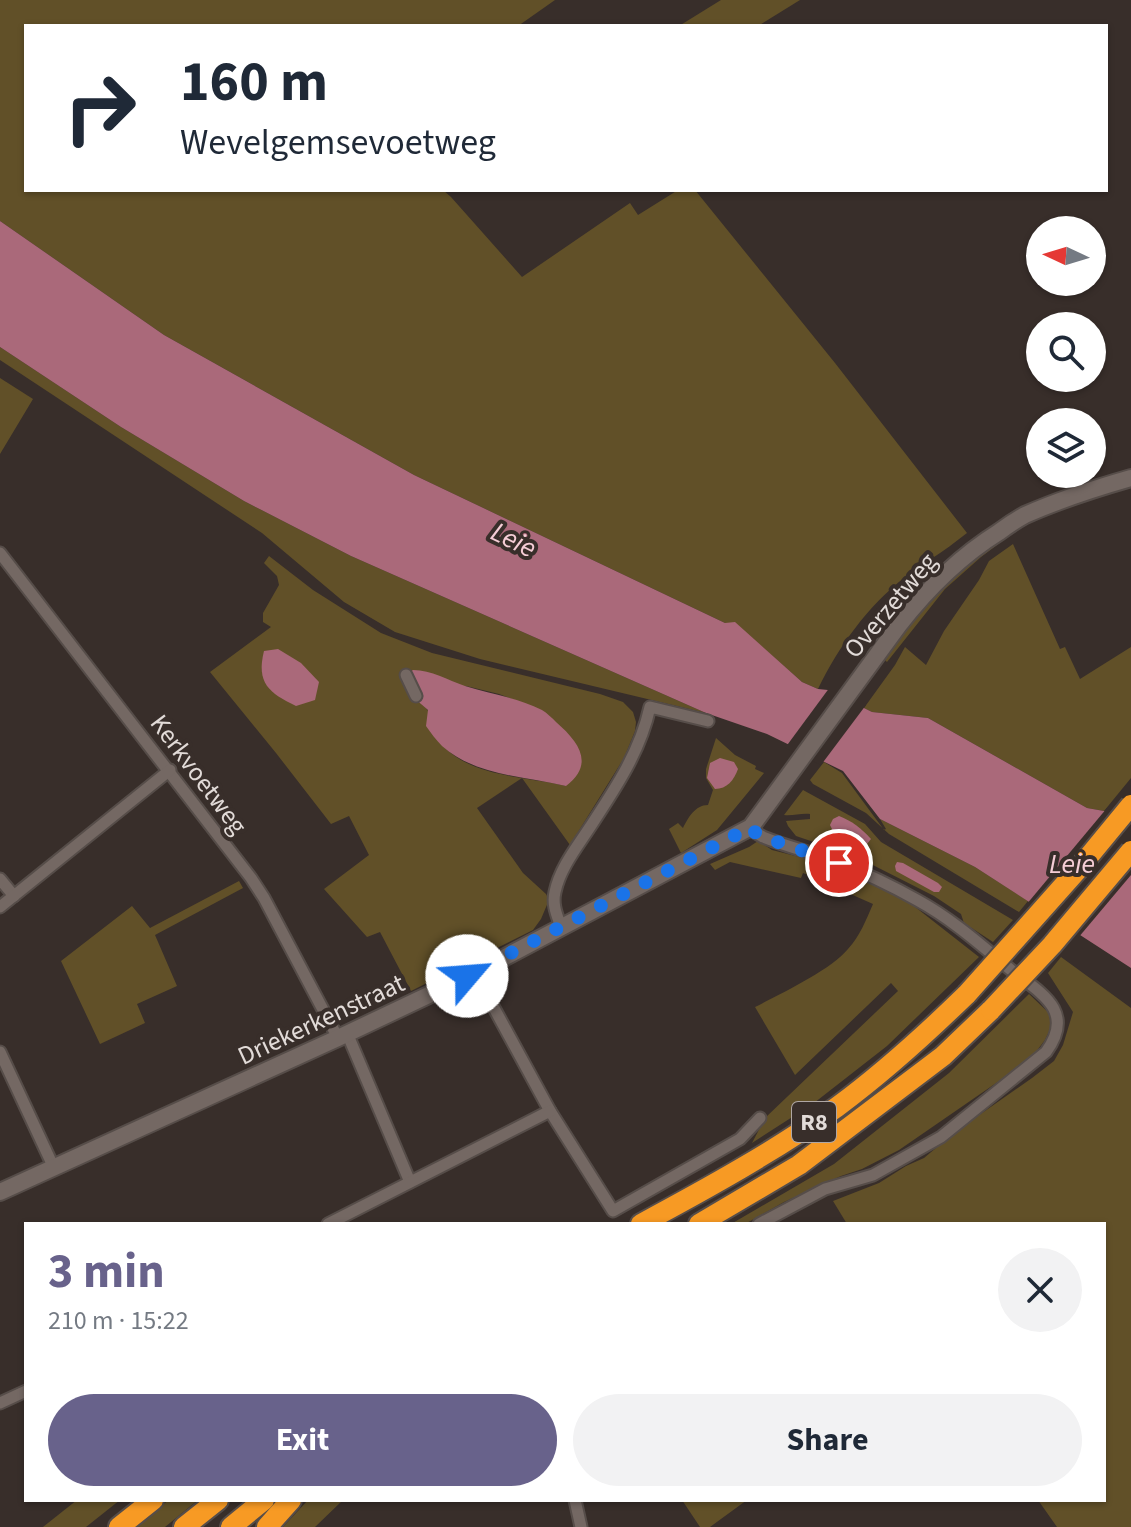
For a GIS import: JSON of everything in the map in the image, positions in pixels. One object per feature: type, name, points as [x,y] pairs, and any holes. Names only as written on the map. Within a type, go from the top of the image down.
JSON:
[{"type":"highway","name":"R8","points":[[645,1222],[755,1161],[878,1075],[967,994],[1131,805]]},
{"type":"highway","name":"R8","points":[[702,1222],[799,1165],[943,1056],[1052,945],[1131,851]]},
{"type":"highway","points":[[119,1527],[150,1502]]},
{"type":"highway","points":[[184,1527],[215,1502]]},
{"type":"highway","points":[[231,1527],[262,1502]]},
{"type":"highway","points":[[267,1527],[289,1502]]},
{"type":"street","name":"Overzetweg","points":[[828,720],[923,594],[979,544],[1023,516],[1131,478]]},
{"type":"street","name":"Kerkvoetweg","points":[[0,553],[170,770],[264,898],[343,1036],[410,1182]]},
{"type":"street","points":[[406,675],[416,696]]},
{"type":"street","points":[[561,927],[554,909],[555,891],[568,860],[622,778],[643,734],[650,707],[708,721]]},
{"type":"street","name":"Driekerkenstraat","points":[[0,1192],[475,973],[751,827],[828,720]]},
{"type":"street","points":[[0,907],[170,770]]},
{"type":"street","points":[[751,827],[763,837],[839,863],[920,902],[956,925],[1040,992],[1053,1008],[1059,1024],[1046,1052],[941,1137],[873,1175],[825,1189],[763,1222]]},
{"type":"street","points":[[0,879],[14,896]]},
{"type":"street","points":[[475,973],[550,1111],[613,1211],[740,1139],[760,1118]]},
{"type":"street","points":[[0,1052],[54,1168]]},
{"type":"street","points":[[332,1222],[550,1111]]},
{"type":"street","points":[[0,1403],[24,1392]]},
{"type":"street","points":[[575,1502],[581,1527]]},
{"type":"shaded area","points":[[0,0],[555,0],[521,24],[24,24],[24,192],[445,192],[522,277],[630,203],[638,215],[675,192],[697,192],[967,533],[908,574],[878,601],[845,643],[818,689],[802,682],[735,623],[725,623],[414,475],[164,335],[0,221]]},
{"type":"shaded area","points":[[721,0],[800,0],[761,24],[682,24]]},
{"type":"shaded area","points":[[0,347],[121,427],[244,501],[351,556],[706,713],[480,659],[395,632],[344,602],[262,533],[0,360]]},
{"type":"shaded area","points":[[0,378],[33,399],[0,454]]},
{"type":"shaded area","points":[[1008,533],[1009,536],[945,589],[887,662],[884,659],[935,593],[966,564]]},
{"type":"shaded area","points":[[1013,544],[1060,649],[1065,647],[1080,679],[1131,647],[1131,778],[1104,811],[1087,808],[928,718],[872,712],[864,708],[905,647],[926,665],[989,561]]},
{"type":"shaded area","points":[[269,556],[313,590],[381,633],[432,653],[600,694],[623,702],[633,712],[635,731],[624,758],[570,845],[522,778],[477,808],[523,873],[549,900],[533,930],[411,991],[380,932],[367,937],[324,889],[369,855],[349,816],[331,824],[210,672],[271,627],[263,622],[263,613],[279,585],[277,576],[264,563]],"holes":[[[466,686],[499,694],[543,711],[566,786],[501,774],[470,764],[443,746],[429,712],[416,699]]]},
{"type":"shaded area","points":[[716,738],[735,755],[764,773],[717,830],[681,853],[669,829],[678,823],[683,828],[696,810],[708,805],[713,790],[706,778],[706,769]]},
{"type":"shaded area","points":[[824,762],[842,773],[883,828],[866,813],[813,784],[810,780]]},
{"type":"shaded area","points":[[803,790],[865,824],[881,842],[1013,920],[993,942],[964,923],[961,914],[934,896],[855,856],[796,836],[786,821],[810,819],[810,814],[784,815]]},
{"type":"shaded area","points":[[880,819],[975,867],[1028,901],[1019,912],[884,830]]},
{"type":"shaded area","points":[[758,841],[772,850],[815,861],[905,899],[979,957],[887,1046],[814,1103],[752,1143],[765,1118],[898,991],[891,983],[795,1075],[755,1007],[804,981],[840,957],[856,939],[873,904],[803,873],[801,878],[730,862],[715,870],[710,864]]},
{"type":"shaded area","points":[[239,881],[243,888],[155,935],[177,986],[137,1004],[145,1023],[100,1044],[61,961],[132,906],[150,928]]},
{"type":"shaded area","points":[[1061,957],[1131,1008],[1131,1527],[1057,1527],[1039,1502],[1106,1502],[1106,1222],[846,1222],[833,1201],[879,1183],[924,1158],[1054,1061],[1063,1045],[1073,1012],[1048,973]]},
{"type":"shaded area","points":[[1029,994],[1049,1013],[1051,1027],[1035,1053],[899,1150],[784,1202],[749,1222],[734,1222],[834,1164],[949,1073]]},
{"type":"shaded area","points":[[74,1502],[117,1502],[86,1527],[43,1527]]},
{"type":"shaded area","points":[[166,1502],[196,1502],[165,1527],[132,1527]]},
{"type":"shaded area","points":[[306,1502],[341,1502],[315,1527],[283,1527]]},
{"type":"shaded area","points":[[683,1502],[744,1502],[710,1527],[700,1527]]},
{"type":"water","name":"Leie","points":[[0,221],[164,335],[414,475],[725,623],[735,622],[802,682],[828,690],[872,712],[928,718],[1087,808],[1104,811],[1131,828],[1131,968],[975,867],[880,819],[843,771],[767,734],[706,713],[351,556],[244,501],[121,427],[0,347]]},
{"type":"water","points":[[278,649],[301,663],[319,682],[315,700],[296,706],[267,686],[262,671],[264,651]]},
{"type":"water","points":[[413,670],[433,673],[544,711],[577,745],[582,761],[575,778],[566,786],[501,774],[455,756],[426,726],[428,710],[414,698],[404,676]]},
{"type":"water","points":[[720,758],[734,762],[738,769],[730,783],[715,789],[707,778],[710,763]]},
{"type":"water","points":[[839,816],[871,839],[867,844],[834,833],[830,825]]},
{"type":"water","points":[[897,862],[938,883],[942,887],[939,892],[896,871]]},
{"type":"pier","points":[[830,687],[866,705],[821,765],[785,748]]},
{"type":"pier","points":[[1107,808],[1131,823],[1131,875],[1078,938],[1026,905]]},
{"type":"route","points":[[467,976],[751,827],[777,843],[839,863]]}]
